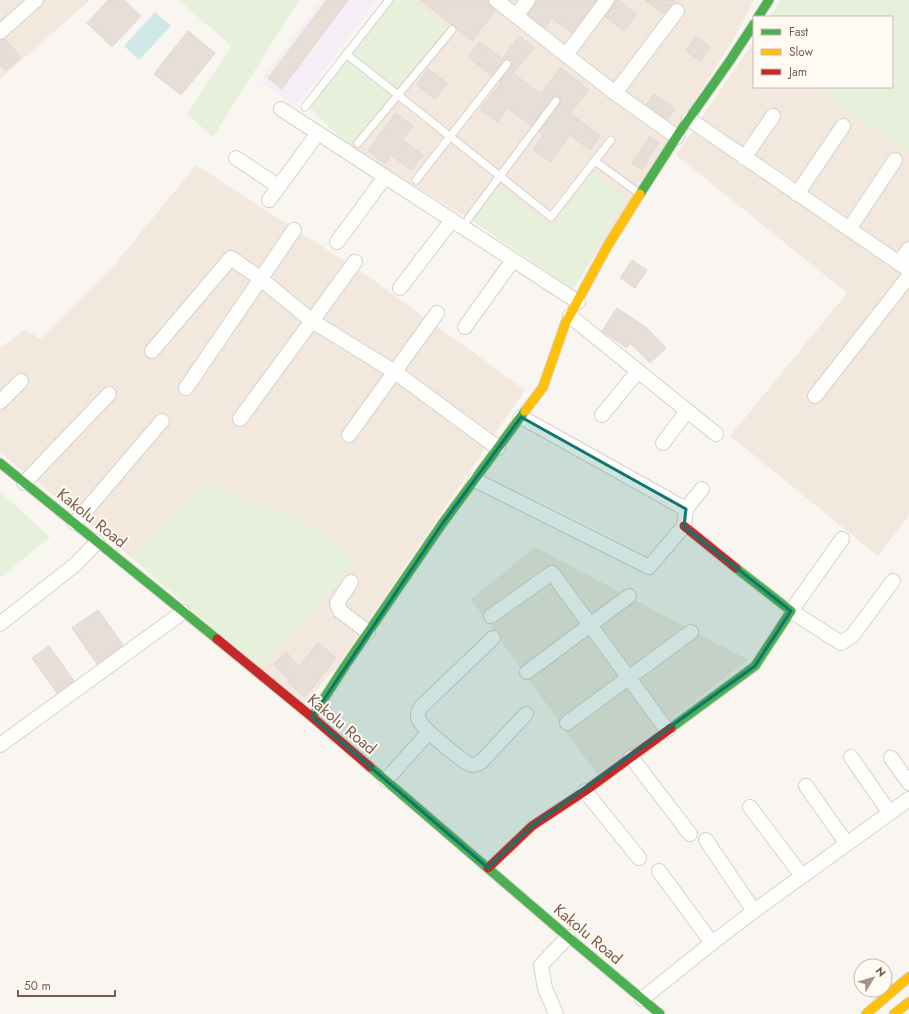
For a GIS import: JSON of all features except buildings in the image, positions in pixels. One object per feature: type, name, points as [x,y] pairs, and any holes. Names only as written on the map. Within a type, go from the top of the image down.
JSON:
[{"type":"street","points":[[1,29],[36,0]]},
{"type":"street","points":[[496,0],[615,93],[677,137]]},
{"type":"street","points":[[516,16],[528,0]]},
{"type":"street","points":[[566,55],[607,0]]},
{"type":"street","points":[[759,16],[767,1]]},
{"type":"street","points":[[615,93],[677,11]]},
{"type":"street","points":[[312,717],[442,524],[543,387],[565,324],[608,245],[677,137],[753,26]]},
{"type":"street","points":[[281,109],[578,302]]},
{"type":"street","points":[[744,158],[773,116]]},
{"type":"street","points":[[689,119],[904,266],[909,249]]},
{"type":"street","points":[[797,194],[843,126]]},
{"type":"street","points":[[269,200],[318,133]]},
{"type":"street","points":[[236,158],[278,186]]},
{"type":"street","points":[[849,229],[895,160]]},
{"type":"street","points":[[337,242],[385,177]]},
{"type":"street","points":[[400,288],[452,220]]},
{"type":"street","points":[[186,388],[294,230]]},
{"type":"street","points":[[152,351],[231,258],[261,279],[312,321],[395,372],[498,448]]},
{"type":"street","points":[[465,327],[514,260]]},
{"type":"street","points":[[240,419],[355,262]]},
{"type":"street","points":[[815,396],[909,276]]},
{"type":"street","points":[[349,436],[438,313]]},
{"type":"street","points":[[570,316],[716,434]]},
{"type":"street","points":[[602,416],[638,372]]},
{"type":"street","points":[[0,402],[21,381]]},
{"type":"street","points":[[24,483],[109,394]]},
{"type":"street","points":[[663,443],[687,411]]},
{"type":"street","points":[[521,417],[686,509]]},
{"type":"street","points":[[74,523],[162,421]]},
{"type":"street","name":"Kakolu Road","points":[[3,468],[74,523],[312,717],[660,1014]]},
{"type":"street","points":[[475,480],[649,567],[684,526],[686,509],[702,490]]},
{"type":"street","points":[[684,526],[791,610],[841,643],[852,636],[893,581]]},
{"type":"street","points":[[488,868],[532,826],[585,791],[755,666],[791,610],[842,539]]},
{"type":"street","points":[[0,624],[76,564],[97,542]]},
{"type":"street","points":[[491,616],[552,573],[667,730]]},
{"type":"street","points":[[351,582],[337,603],[340,611],[368,632]]},
{"type":"street","points":[[527,672],[630,596]]},
{"type":"street","points":[[0,745],[183,612]]},
{"type":"street","points":[[567,723],[691,632]]},
{"type":"street","points":[[493,638],[422,706],[418,716],[420,722],[429,732],[465,762],[471,765],[476,765],[481,762],[526,714]]},
{"type":"street","points":[[386,780],[429,732]]},
{"type":"street","points":[[631,757],[690,834]]},
{"type":"street","points":[[851,757],[889,812]]},
{"type":"street","points":[[891,758],[909,783]]},
{"type":"street","points":[[806,786],[847,844]]},
{"type":"street","points":[[585,791],[639,858]]},
{"type":"street","points":[[642,999],[754,911],[909,799]]},
{"type":"street","points":[[750,807],[802,876]]},
{"type":"street","points":[[706,840],[754,911]]},
{"type":"street","points":[[659,872],[712,943]]},
{"type":"street","points":[[556,1014],[545,988],[541,965],[568,937]]},
{"type":"street","points":[[866,1014],[909,977]]},
{"type":"street","points":[[894,1014],[909,1002]]},
{"type":"lane","points":[[304,108],[389,0]]},
{"type":"lane","points":[[358,144],[452,30]]},
{"type":"lane","points":[[346,54],[551,217],[611,140]]},
{"type":"lane","points":[[416,180],[506,64]]},
{"type":"lane","points":[[468,219],[556,101]]},
{"type":"lane","points":[[595,161],[640,194]]},
{"type":"highlighted area","points":[[521,417],[686,509],[684,526],[791,611],[755,666],[532,826],[488,868],[312,717],[442,524]]},
{"type":"shaded area","points":[[0,0],[90,0],[0,79]]},
{"type":"shaded area","points":[[321,0],[376,1],[296,107],[260,81]]},
{"type":"shaded area","points":[[409,0],[754,0],[734,39],[573,289],[471,220],[349,146],[447,26]]},
{"type":"shaded area","points":[[752,44],[753,88],[815,88],[909,153],[909,515],[878,556],[730,436],[847,293],[676,155]]},
{"type":"shaded area","points":[[196,165],[369,277],[525,390],[338,665],[304,705],[260,669],[357,560],[206,483],[132,558],[0,453],[0,348],[25,329],[40,339],[117,262]]},
{"type":"shaded area","points":[[535,547],[748,660],[598,776],[471,599]]},
{"type":"green space","points":[[179,0],[299,0],[213,137],[187,114],[231,46]]},
{"type":"green space","points":[[391,0],[409,0],[447,26],[349,146],[310,108]]},
{"type":"green space","points":[[781,0],[909,0],[909,153],[815,88],[893,88],[893,16],[771,16]]},
{"type":"green space","points":[[592,172],[626,198],[573,289],[471,220],[498,186],[552,228]]},
{"type":"green space","points":[[206,483],[298,518],[357,560],[260,669],[132,558]]},
{"type":"green space","points":[[0,492],[50,537],[0,578]]},
{"type":"water","points":[[155,12],[171,26],[139,60],[124,46]]},
{"type":"traffic: fast","points":[[759,16],[769,0]]},
{"type":"traffic: fast","points":[[640,194],[681,130],[753,26]]},
{"type":"traffic: fast","points":[[312,717],[442,524],[525,411]]},
{"type":"traffic: fast","points":[[0,463],[217,639]]},
{"type":"traffic: fast","points":[[671,728],[755,666],[791,611],[736,568]]},
{"type":"traffic: fast","points":[[370,767],[660,1014]]},
{"type":"traffic: slow","points":[[525,411],[543,387],[565,324],[608,245],[640,194]]},
{"type":"traffic: slow","points":[[866,1014],[909,977]]},
{"type":"traffic: slow","points":[[894,1014],[909,1002]]},
{"type":"traffic: jam","points":[[684,526],[736,568]]},
{"type":"traffic: jam","points":[[217,639],[370,767]]},
{"type":"traffic: jam","points":[[488,868],[532,826],[585,791],[671,728]]}]
